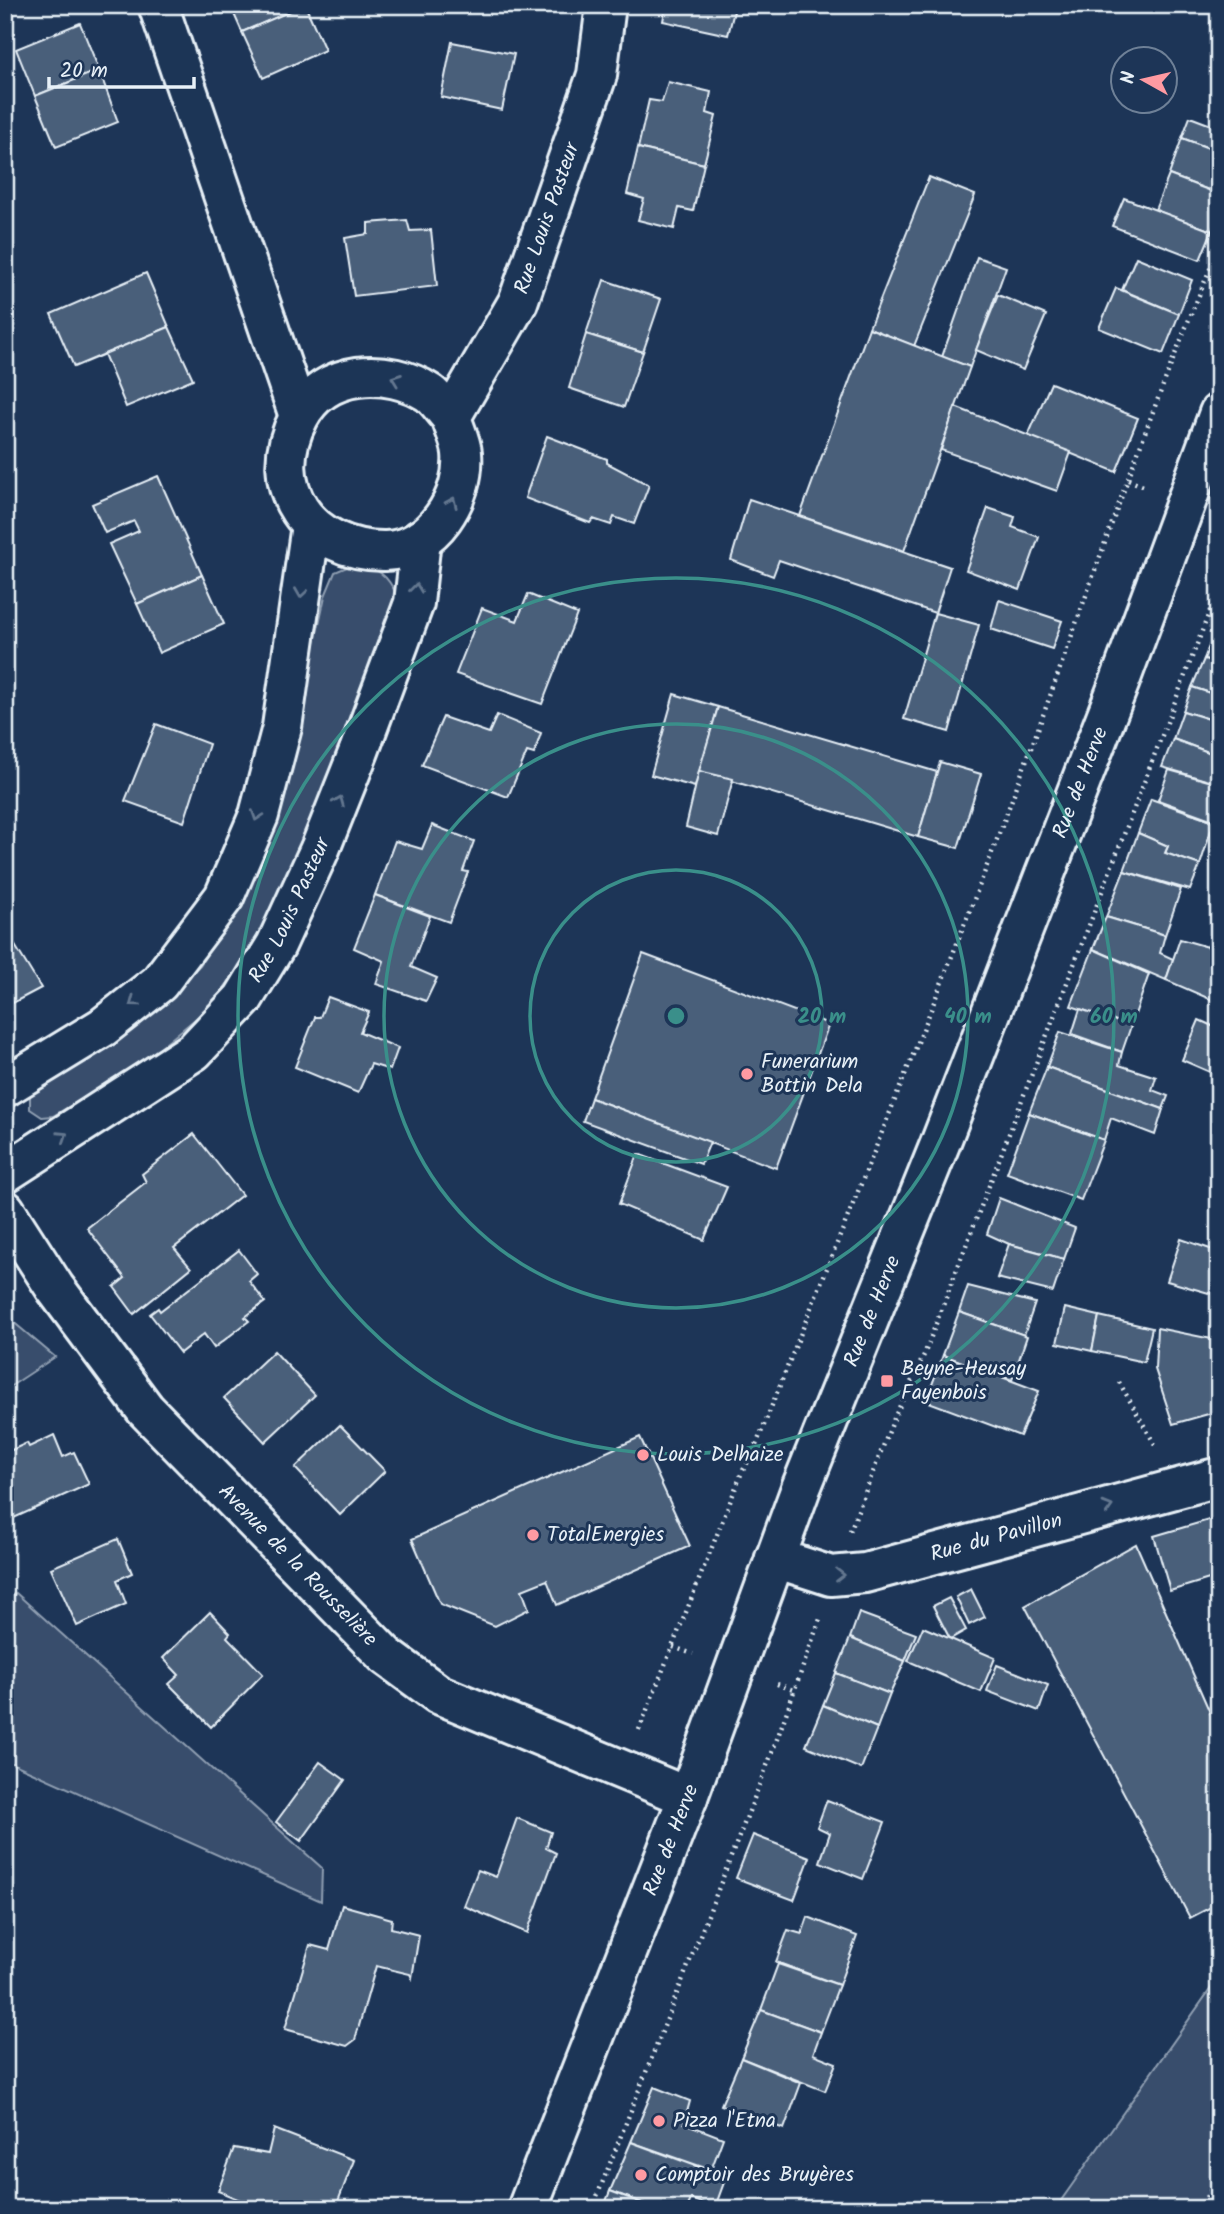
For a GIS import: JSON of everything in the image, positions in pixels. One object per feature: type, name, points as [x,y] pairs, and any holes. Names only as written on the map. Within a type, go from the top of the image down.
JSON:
[{"type":"street","points":[[158,5],[299,416]]},
{"type":"street","name":"Rue Louis Pasteur","points":[[451,417],[518,302],[597,75],[606,5]]},
{"type":"street","points":[[358,375],[389,375],[430,394],[451,417],[462,451],[461,481],[445,518],[421,539],[391,551],[360,551],[336,544],[311,525],[296,504],[287,475],[288,444],[299,416],[310,402],[335,384],[358,375]]},
{"type":"street","name":"Rue de Herve","points":[[527,2209],[688,1797],[775,1558],[1115,694],[1219,413]]},
{"type":"street","points":[[5,1087],[103,1027],[159,983],[224,897],[259,815],[282,727],[311,525]]},
{"type":"street","name":"Rue Louis Pasteur","points":[[5,1173],[194,1051],[243,999],[276,945],[320,849],[359,751],[414,603],[421,539]]},
{"type":"street","name":"Avenue de la Rousselière","points":[[5,1210],[55,1289],[145,1409],[386,1656],[438,1694],[688,1797]]},
{"type":"street","name":"Rue du Pavillon","points":[[775,1558],[807,1571],[831,1576],[892,1568],[1219,1477]]},
{"type":"path","points":[[622,1771],[742,1472],[753,1453],[858,1197],[1017,787],[1079,622],[1116,511],[1219,248]]},
{"type":"path","points":[[592,2209],[777,1741],[813,1645],[831,1576],[895,1416],[924,1355],[1219,587]]},
{"type":"path","points":[[1119,1382],[1179,1487]]},
{"type":"path","points":[[1198,2209],[1219,2178]]},
{"type":"shaded area","points":[[354,564],[381,573],[397,596],[299,861],[259,939],[212,1005],[142,1063],[53,1116],[42,1117],[30,1109],[30,1094],[36,1086],[88,1059],[137,1025],[200,965],[234,911],[282,795],[325,596],[335,572]]},
{"type":"shaded area","points":[[5,1315],[55,1357],[5,1390]]},
{"type":"shaded area","points":[[16,1593],[322,1868],[321,1901],[5,1760],[5,1599]]},
{"type":"shaded area","points":[[1219,1977],[1219,2209],[1055,2209]]},
{"type":"building","points":[[230,5],[305,5],[242,32]]},
{"type":"building","points":[[305,5],[325,50],[263,78],[242,32]]},
{"type":"building","points":[[666,5],[756,5],[756,9],[735,7],[728,35],[663,21]]},
{"type":"building","points":[[996,5],[1022,5],[1020,12]]},
{"type":"building","points":[[1207,5],[1219,5],[1219,28],[1210,25],[1216,9]]},
{"type":"building","points":[[80,23],[99,70],[35,96],[16,49]]},
{"type":"building","points":[[452,42],[514,54],[502,110],[441,97]]},
{"type":"building","points":[[99,70],[118,122],[56,147],[35,96]]},
{"type":"building","points":[[668,82],[711,92],[707,113],[716,116],[704,164],[638,148],[649,100],[662,102]]},
{"type":"building","points":[[1190,117],[1219,128],[1219,152],[1182,138]]},
{"type":"building","points":[[1182,138],[1219,152],[1219,194],[1169,175]]},
{"type":"building","points":[[638,148],[704,164],[693,211],[679,208],[674,229],[638,220],[644,199],[627,194]]},
{"type":"building","points":[[1169,175],[1219,194],[1219,212],[1212,231],[1155,210]]},
{"type":"building","points":[[929,177],[975,195],[914,346],[869,328]]},
{"type":"building","points":[[1124,198],[1212,231],[1200,260],[1112,226]]},
{"type":"building","points":[[407,220],[410,231],[431,230],[437,286],[354,296],[345,238],[368,234],[368,223]]},
{"type":"building","points":[[977,257],[1006,267],[970,367],[942,357]]},
{"type":"building","points":[[1136,257],[1192,280],[1179,314],[1122,290]]},
{"type":"building","points":[[146,273],[169,327],[74,367],[51,314]]},
{"type":"building","points":[[604,280],[661,299],[643,352],[586,334]]},
{"type":"building","points":[[1116,288],[1179,314],[1163,354],[1099,328]]},
{"type":"building","points":[[998,295],[1046,315],[1023,370],[976,350]]},
{"type":"building","points":[[169,327],[193,379],[126,407],[104,354]]},
{"type":"building","points":[[869,328],[970,367],[904,551],[800,516]]},
{"type":"building","points":[[586,334],[643,352],[624,407],[569,388]]},
{"type":"building","points":[[1051,383],[1138,418],[1116,472],[1028,436]]},
{"type":"building","points":[[955,407],[1071,452],[1057,491],[941,450]]},
{"type":"building","points":[[547,436],[607,459],[607,463],[649,485],[634,524],[614,517],[611,525],[593,519],[590,523],[525,498]]},
{"type":"building","points":[[158,476],[202,575],[137,604],[109,544],[139,531],[134,521],[105,533],[92,504]]},
{"type":"building","points":[[749,499],[950,567],[935,613],[779,560],[773,576],[731,560]]},
{"type":"building","points":[[988,508],[1015,517],[1012,527],[1039,537],[1020,590],[966,570]]},
{"type":"building","points":[[202,575],[224,624],[159,653],[137,604]]},
{"type":"building","points":[[528,594],[577,614],[542,704],[456,674],[482,608],[517,621]]},
{"type":"building","points":[[999,600],[1062,621],[1052,649],[991,629]]},
{"type":"building","points":[[935,613],[979,625],[949,732],[904,719]]},
{"type":"building","points":[[1219,620],[1219,663],[1204,659]]},
{"type":"building","points":[[1204,659],[1219,663],[1219,696],[1192,687]]},
{"type":"building","points":[[1192,687],[1219,696],[1219,722],[1183,711]]},
{"type":"building","points":[[674,694],[718,707],[695,787],[651,775]]},
{"type":"building","points":[[718,707],[937,772],[918,837],[699,771]]},
{"type":"building","points":[[1183,711],[1219,722],[1219,756],[1173,739]]},
{"type":"building","points":[[497,715],[541,733],[534,754],[527,752],[508,797],[422,765],[443,717],[489,733]]},
{"type":"building","points":[[156,724],[209,744],[184,822],[125,801]]},
{"type":"building","points":[[1173,739],[1219,756],[1219,784],[1162,767]]},
{"type":"building","points":[[940,762],[981,774],[958,848],[918,837]]},
{"type":"building","points":[[1169,770],[1219,784],[1219,822],[1158,800]]},
{"type":"building","points":[[699,771],[733,779],[718,836],[686,827]]},
{"type":"building","points":[[1151,799],[1214,821],[1200,865],[1165,853],[1168,846],[1138,833]]},
{"type":"building","points":[[432,825],[474,841],[463,871],[468,872],[449,922],[375,895],[395,841],[422,849]]},
{"type":"building","points":[[1138,833],[1168,846],[1165,853],[1200,865],[1190,890],[1124,871]]},
{"type":"building","points":[[1124,871],[1181,889],[1165,935],[1106,917]]},
{"type":"building","points":[[375,895],[430,916],[411,967],[437,978],[426,1001],[376,984],[384,961],[354,948]]},
{"type":"building","points":[[1106,917],[1165,935],[1160,953],[1173,959],[1166,980],[1093,949]]},
{"type":"building","points":[[8,934],[41,988],[5,1007],[5,936]]},
{"type":"building","points":[[1211,935],[1219,937],[1219,1003],[1166,980],[1180,939],[1208,947]]},
{"type":"building","points":[[1093,949],[1149,974],[1131,1026],[1071,1006]]},
{"type":"building","points":[[643,954],[829,1024],[776,1168],[591,1098]]},
{"type":"building","points":[[328,997],[369,1012],[360,1032],[398,1048],[390,1070],[371,1064],[358,1093],[295,1067],[315,1017],[320,1017]]},
{"type":"building","points":[[1080,1009],[1131,1026],[1122,1052],[1072,1034]]},
{"type":"building","points":[[1199,1020],[1219,1029],[1219,1076],[1182,1060]]},
{"type":"building","points":[[1060,1032],[1122,1052],[1119,1065],[1156,1077],[1152,1090],[1168,1096],[1163,1109],[1047,1067]]},
{"type":"building","points":[[1047,1067],[1163,1109],[1155,1135],[1111,1118],[1104,1140],[1029,1113]]},
{"type":"building","points":[[591,1098],[710,1142],[701,1164],[583,1121]]},
{"type":"building","points":[[1029,1113],[1104,1140],[1081,1200],[1007,1173]]},
{"type":"building","points":[[194,1134],[242,1195],[174,1248],[191,1268],[134,1314],[114,1287],[125,1278],[87,1228],[146,1182],[142,1174]]},
{"type":"building","points":[[638,1154],[727,1187],[704,1240],[619,1204]]},
{"type":"building","points":[[999,1198],[1075,1228],[1064,1259],[1009,1244],[987,1234]]},
{"type":"building","points":[[1181,1239],[1219,1252],[1219,1296],[1167,1281]]},
{"type":"building","points":[[1009,1244],[1064,1259],[1053,1292],[997,1278]]},
{"type":"building","points":[[239,1250],[257,1274],[249,1281],[265,1302],[245,1317],[249,1321],[214,1348],[204,1334],[180,1353],[150,1314],[158,1308],[160,1311]]},
{"type":"building","points":[[968,1286],[1035,1303],[1024,1335],[959,1312]]},
{"type":"building","points":[[1065,1308],[1099,1316],[1092,1351],[1057,1343]]},
{"type":"building","points":[[959,1312],[1027,1336],[1012,1380],[943,1355]]},
{"type":"building","points":[[1099,1316],[1152,1328],[1144,1362],[1092,1351]]},
{"type":"building","points":[[1157,1328],[1217,1340],[1219,1411],[1173,1424],[1155,1369]]},
{"type":"building","points":[[274,1351],[315,1395],[265,1442],[224,1398]]},
{"type":"building","points":[[943,1355],[1039,1391],[1020,1436],[926,1401]]},
{"type":"building","points":[[340,1425],[385,1471],[340,1515],[295,1468]]},
{"type":"building","points":[[54,1435],[63,1457],[74,1452],[89,1484],[5,1522],[5,1453],[27,1443],[29,1447]]},
{"type":"building","points":[[640,1437],[690,1546],[557,1605],[547,1580],[522,1590],[529,1609],[495,1626],[440,1604],[412,1539]]},
{"type":"building","points":[[1219,1517],[1219,1576],[1170,1591],[1154,1536]]},
{"type":"building","points":[[118,1539],[132,1573],[117,1580],[126,1604],[77,1626],[51,1568]]},
{"type":"building","points":[[1136,1544],[1219,1733],[1219,1903],[1190,1918],[1025,1606]]},
{"type":"building","points":[[971,1589],[985,1617],[969,1625],[956,1597]]},
{"type":"building","points":[[949,1598],[966,1630],[950,1639],[933,1606]]},
{"type":"building","points":[[210,1612],[230,1633],[227,1637],[263,1674],[211,1727],[169,1684],[179,1675],[163,1658]]},
{"type":"building","points":[[859,1613],[916,1634],[905,1661],[850,1638]]},
{"type":"building","points":[[923,1627],[995,1658],[981,1692],[908,1661]]},
{"type":"building","points":[[850,1638],[905,1661],[890,1694],[836,1673]]},
{"type":"building","points":[[997,1665],[1048,1685],[1039,1711],[987,1691]]},
{"type":"building","points":[[836,1673],[890,1694],[877,1728],[823,1705]]},
{"type":"building","points":[[823,1705],[877,1728],[861,1769],[806,1746]]},
{"type":"building","points":[[320,1762],[345,1780],[301,1841],[276,1822]]},
{"type":"building","points":[[827,1800],[885,1822],[863,1879],[820,1862],[830,1833],[817,1827]]},
{"type":"building","points":[[517,1818],[551,1832],[546,1848],[556,1853],[527,1933],[464,1906],[478,1870],[496,1877]]},
{"type":"building","points":[[753,1835],[810,1857],[794,1900],[736,1878]]},
{"type":"building","points":[[342,1905],[392,1919],[391,1928],[419,1935],[412,1978],[410,1974],[376,1966],[355,2040],[347,2046],[285,2029],[310,1945],[329,1950]]},
{"type":"building","points":[[808,1917],[857,1936],[839,1985],[776,1962],[788,1930],[802,1934]]},
{"type":"building","points":[[778,1964],[839,1985],[821,2032],[761,2010]]},
{"type":"building","points":[[761,2010],[821,2032],[813,2054],[836,2063],[825,2091],[741,2058]]},
{"type":"building","points":[[741,2058],[801,2083],[784,2129],[721,2105]]},
{"type":"building","points":[[654,2087],[690,2101],[684,2123],[723,2138],[711,2170],[631,2142]]},
{"type":"building","points":[[274,2129],[354,2160],[335,2209],[262,2209],[218,2191],[234,2148],[268,2154]]},
{"type":"building","points":[[631,2142],[726,2177],[715,2207],[691,2199],[687,2209],[658,2209],[610,2191]]},
{"type":"building","points":[[610,2191],[658,2209],[603,2209]]},
{"type":"place","name":"Funerarium Bottin Dela","points":[[747,1074]]},
{"type":"place","name":"Beyne-Heusay Fayenbois","points":[[887,1381]]},
{"type":"place","name":"Louis Delhaize","points":[[643,1455]]},
{"type":"place","name":"TotalEnergies","points":[[533,1535]]},
{"type":"place","name":"Pizza l'Etna","points":[[659,2121]]},
{"type":"place","name":"Comptoir des Bruyères","points":[[641,2175]]}]
